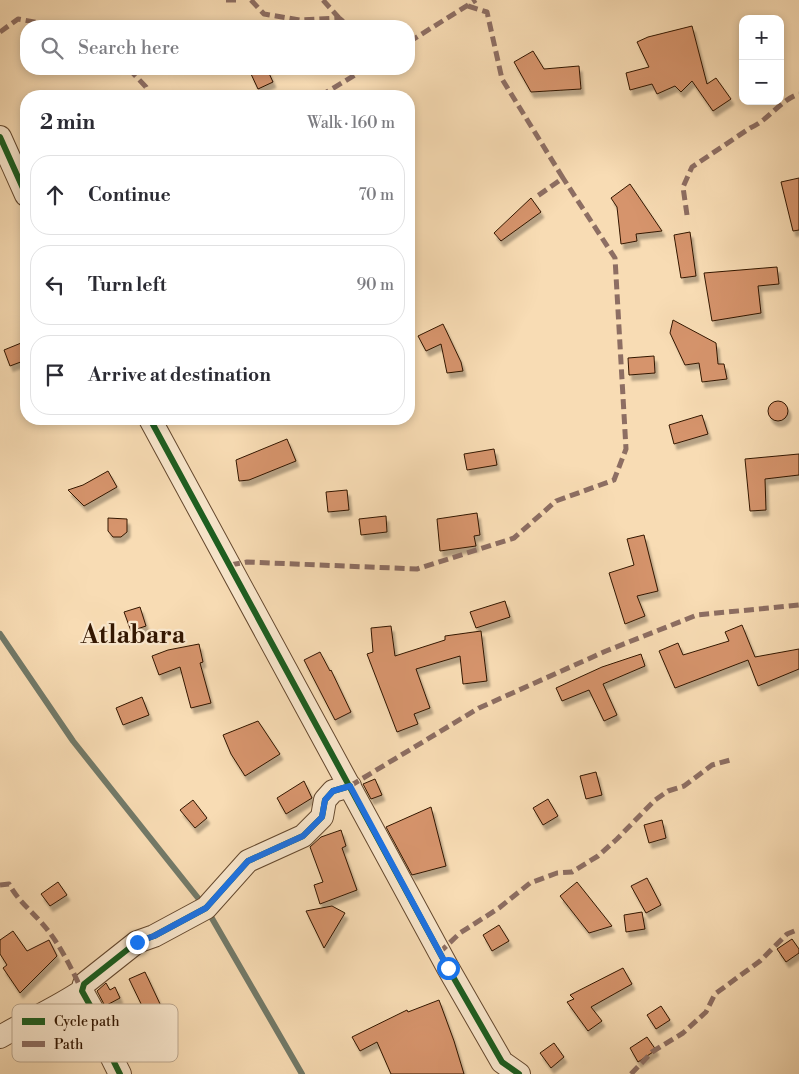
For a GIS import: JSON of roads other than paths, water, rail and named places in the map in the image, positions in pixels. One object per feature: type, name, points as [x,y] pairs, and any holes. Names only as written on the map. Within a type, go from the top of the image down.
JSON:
[{"type":"street","points":[[0,137],[20,182]]},
{"type":"street","points":[[153,425],[448,968],[502,1062],[519,1074]]},
{"type":"street","points":[[61,1004],[82,991],[84,984],[137,942],[154,936],[206,908],[248,861],[303,836],[322,817],[325,800],[333,791],[350,786]]},
{"type":"street","points":[[82,991],[89,1004]]},
{"type":"street","points":[[0,1037],[12,1031]]},
{"type":"street","points":[[114,1062],[120,1074]]},
{"type":"waterway","points":[[0,634],[73,741],[206,908],[302,1074]]},
{"type":"district","name":"Atlabara","points":[[133,634]]}]
